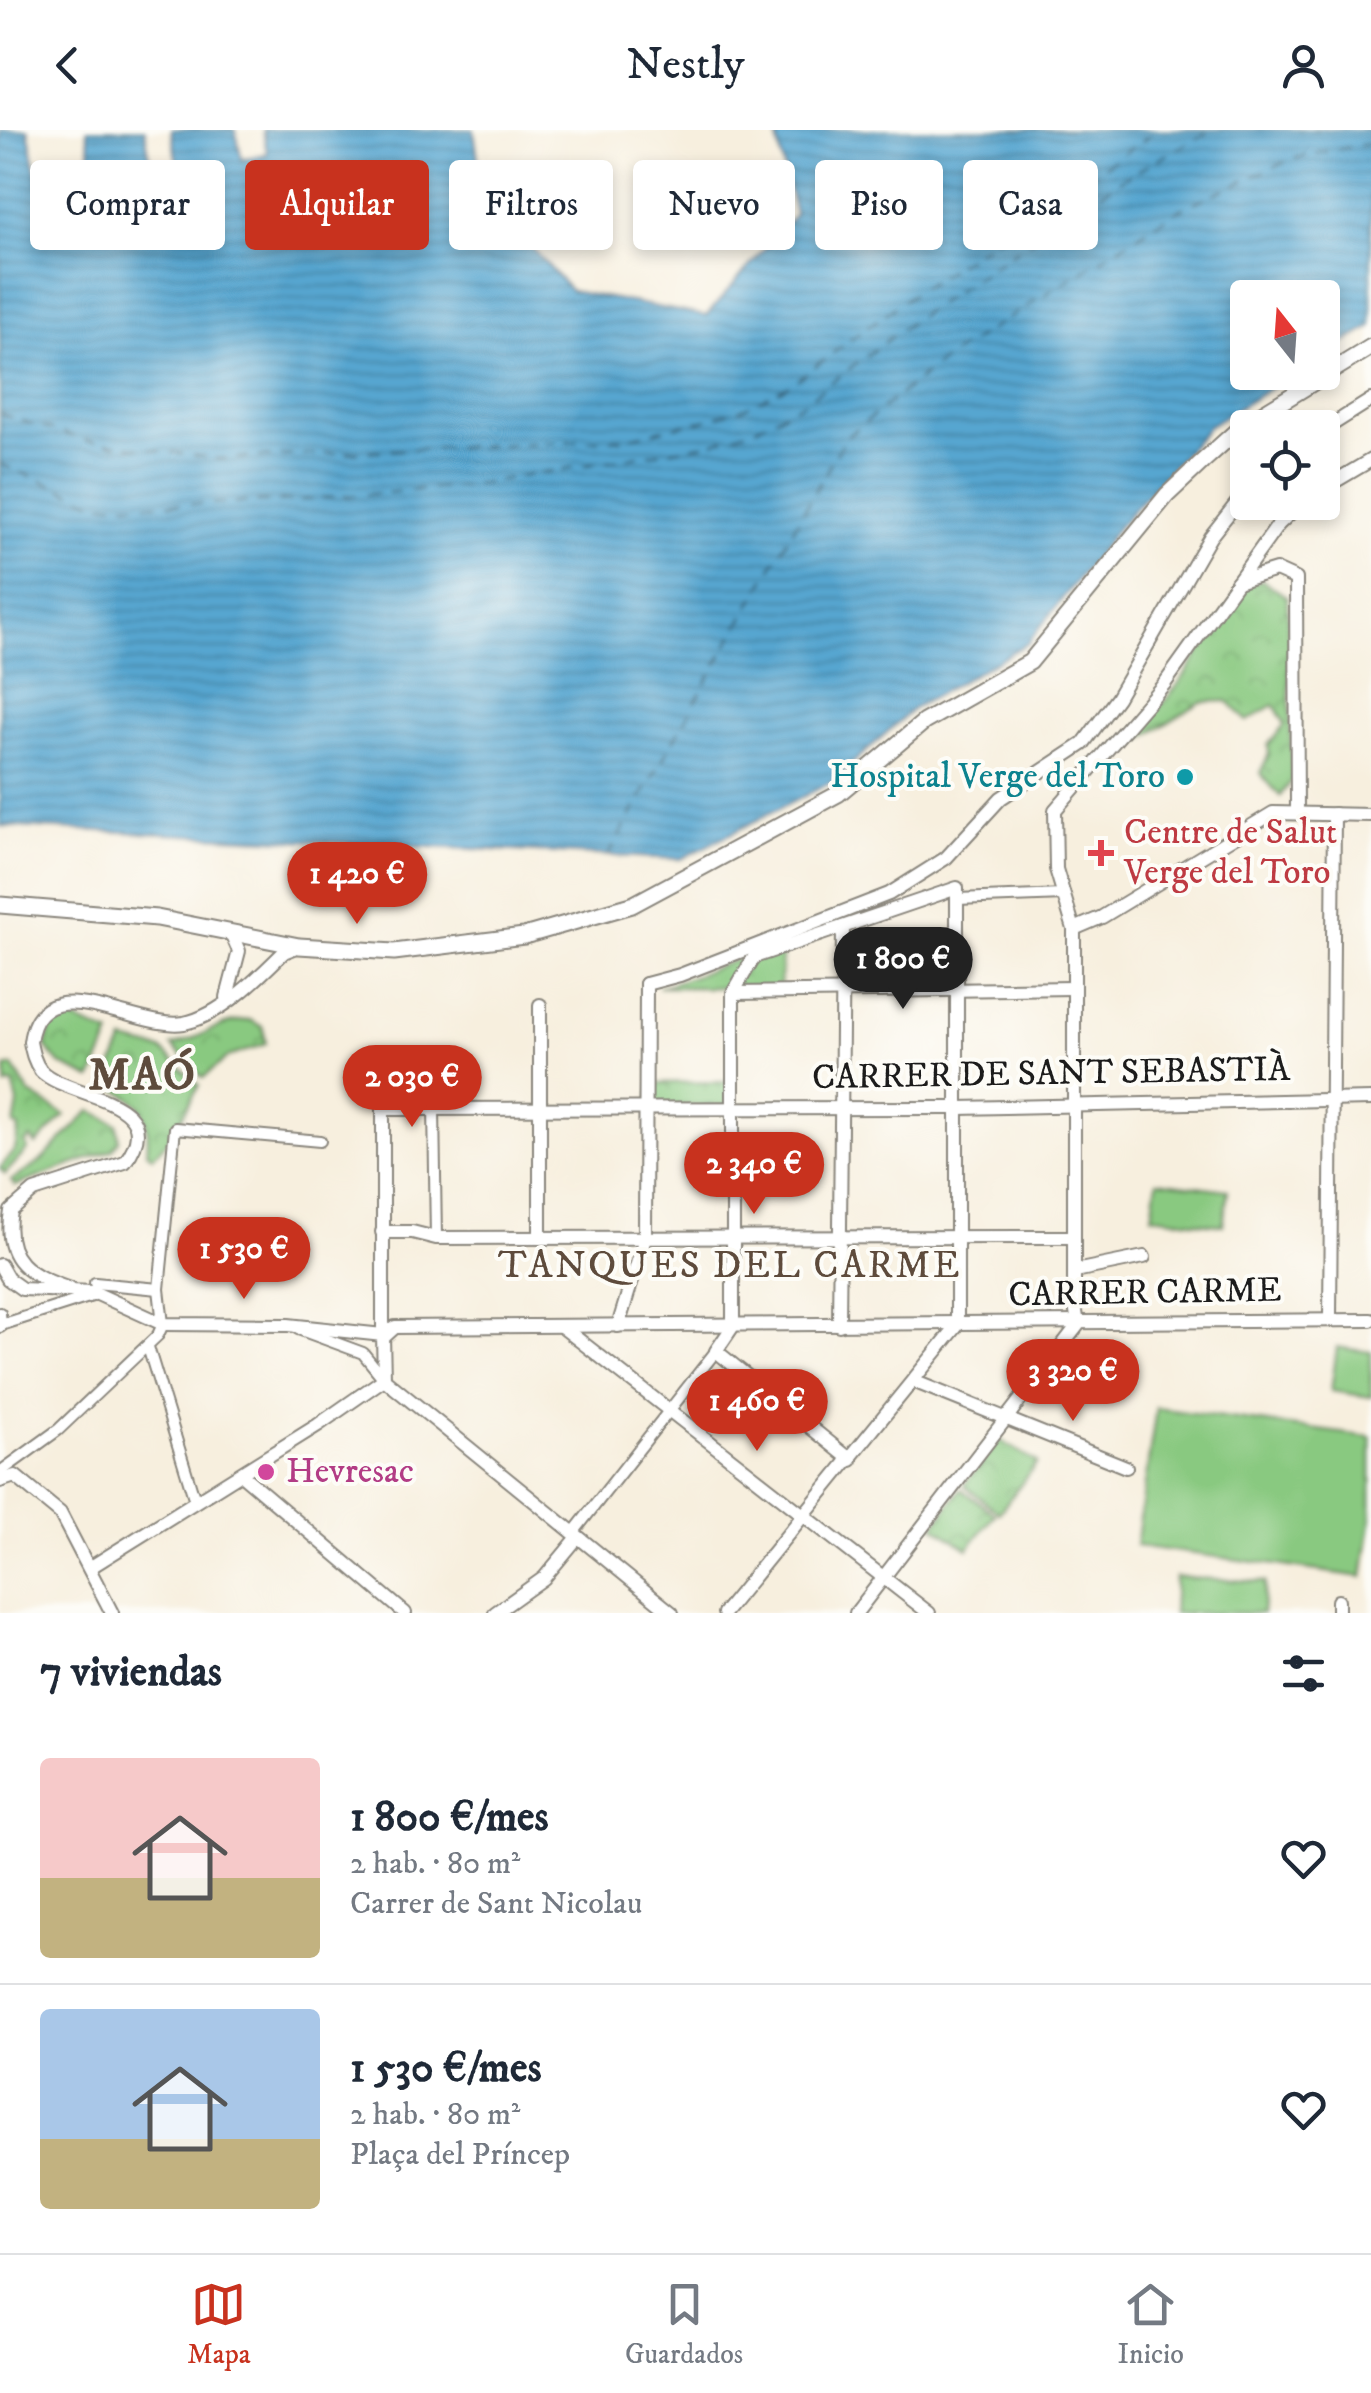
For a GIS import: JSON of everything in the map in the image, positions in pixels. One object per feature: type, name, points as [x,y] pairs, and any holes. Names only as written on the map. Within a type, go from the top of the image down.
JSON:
[{"type":"street","points":[[0,905],[157,918],[299,946],[428,949],[579,923],[681,882],[812,809],[924,722],[1030,662],[1167,495],[1202,462],[1242,426],[1371,347]]},
{"type":"street","points":[[1340,420],[1371,400]]},
{"type":"street","points":[[1340,479],[1371,460]]},
{"type":"street","points":[[618,1326],[644,1238],[647,1109],[642,981],[680,975],[870,902],[946,858],[1001,798],[1083,744],[1117,698],[1210,537],[1230,512]]},
{"type":"street","points":[[856,1613],[1078,1324],[1074,1236],[1074,929],[1056,870],[1055,810],[1165,683],[1283,520]]},
{"type":"street","points":[[1237,582],[1276,570],[1296,579],[1297,813]]},
{"type":"street","points":[[1074,929],[1102,917],[1260,818],[1297,813],[1371,815]]},
{"type":"street","points":[[1330,1320],[1334,814]]},
{"type":"street","points":[[495,1613],[544,1578],[733,1326],[733,993],[754,956],[957,894],[1064,895]]},
{"type":"street","points":[[724,1613],[958,1326],[957,894]]},
{"type":"street","points":[[839,1325],[843,926]]},
{"type":"street","points":[[226,999],[239,951],[231,933]]},
{"type":"street","points":[[70,1289],[30,1275],[22,1266],[10,1235],[11,1211],[34,1190],[125,1162],[134,1144],[134,1127],[126,1112],[110,1101],[52,1080],[40,1070],[30,1042],[35,1024],[54,1005],[72,1001],[126,1016],[178,1024],[204,1018],[284,952],[299,946]]},
{"type":"street","points":[[733,993],[1072,988]]},
{"type":"street","points":[[540,1005],[540,1238]]},
{"type":"street","name":"CARRER DE SANT SEBASTIÀ","points":[[647,1109],[959,1108],[1371,1099]]},
{"type":"street","points":[[436,1238],[438,1108]]},
{"type":"street","points":[[384,1379],[382,1109],[647,1109]]},
{"type":"street","points":[[0,1472],[58,1430],[148,1347],[163,1324],[159,1289],[175,1128],[320,1141]]},
{"type":"street","points":[[382,1232],[412,1232],[436,1238],[1074,1236]]},
{"type":"street","points":[[1075,1271],[1144,1257]]},
{"type":"street","points":[[0,1265],[8,1279],[22,1289],[159,1289]]},
{"type":"street","points":[[0,1321],[94,1290],[163,1324]]},
{"type":"street","name":"CARRER CARME","points":[[163,1324],[288,1324],[383,1336],[394,1327],[958,1326],[1371,1320]]},
{"type":"street","points":[[288,1324],[363,1353],[384,1379],[672,1613]]},
{"type":"street","points":[[561,1326],[929,1613]]},
{"type":"street","points":[[363,1353],[383,1336]]},
{"type":"street","points":[[148,1347],[196,1501]]},
{"type":"street","points":[[716,1352],[850,1460]]},
{"type":"street","points":[[91,1567],[384,1379]]},
{"type":"street","points":[[913,1381],[1126,1467]]},
{"type":"street","points":[[241,1474],[405,1613]]},
{"type":"street","points":[[0,1481],[15,1476],[60,1513],[112,1613]]},
{"type":"green space","points":[[1262,580],[1287,597],[1292,780],[1280,796],[1260,773],[1269,754],[1268,745],[1285,724],[1274,705],[1247,721],[1228,701],[1201,702],[1124,750],[1181,681],[1243,587]]},
{"type":"green space","points":[[783,942],[780,988],[658,987],[690,977]]},
{"type":"green space","points":[[69,1018],[111,1035],[92,1079],[61,1065],[46,1048],[50,1027]]},
{"type":"green space","points":[[250,1020],[263,1027],[266,1044],[228,1057],[203,1078],[172,1046],[229,1023]]},
{"type":"green space","points":[[124,1041],[162,1050],[199,1085],[172,1135],[153,1157],[147,1152],[147,1127],[141,1109],[105,1084]]},
{"type":"green space","points":[[13,1066],[29,1093],[65,1115],[36,1145],[31,1138],[25,1143],[28,1149],[5,1174],[0,1168],[15,1150],[19,1127],[14,1126],[18,1103],[13,1084],[6,1085],[6,1068]]},
{"type":"green space","points":[[731,1082],[733,1105],[647,1106],[653,1083]]},
{"type":"green space","points":[[91,1110],[117,1124],[119,1140],[112,1150],[15,1186],[11,1181],[41,1161]]},
{"type":"green space","points":[[1157,1181],[1228,1190],[1223,1225],[1152,1216]]},
{"type":"green space","points":[[1337,1347],[1371,1352],[1371,1397],[1331,1391]]},
{"type":"green space","points":[[1156,1408],[1371,1437],[1371,1520],[1363,1577],[1136,1546]]},
{"type":"green space","points":[[1000,1440],[1037,1463],[999,1513],[964,1485]]},
{"type":"green space","points":[[961,1489],[995,1514],[968,1549],[934,1526]]},
{"type":"green space","points":[[1175,1577],[1265,1582],[1262,1613],[1173,1613]]},
{"type":"water","points":[[0,130],[28,130],[34,160],[30,160],[30,250],[225,250],[225,160],[177,160],[171,130],[235,130],[242,159],[267,154],[263,130],[474,130],[478,160],[449,160],[449,250],[534,250],[571,291],[706,316],[764,250],[795,250],[795,160],[782,160],[775,130],[1371,130],[1371,327],[1340,346],[1340,280],[1230,280],[1230,390],[1268,390],[1210,425],[1119,526],[1028,643],[914,708],[832,782],[681,859],[0,826]]},
{"type":"water","points":[[87,130],[145,130],[150,160],[91,160]]},
{"type":"ferry route","points":[[0,414],[85,440],[219,459],[621,439],[701,421],[744,408],[793,383],[908,297],[1159,130]]},
{"type":"ferry route","points":[[0,464],[99,504],[196,504],[291,501],[465,486],[708,444],[753,429],[805,402],[921,315],[1124,178],[1212,130]]},
{"type":"ferry route","points":[[608,856],[845,438],[946,358],[1178,210],[1295,158],[1371,143]]},
{"type":"place","name":"Hospital Verge del Toro","points":[[1185,777]]},
{"type":"place","name":"Centre de Salut Verge del Toro","points":[[1101,853]]},
{"type":"place","name":"Hevresac","points":[[266,1472]]},
{"type":"district","name":"MAÓ","points":[[143,1076]]},
{"type":"district","name":"TANQUES DEL CARME","points":[[730,1266]]}]
